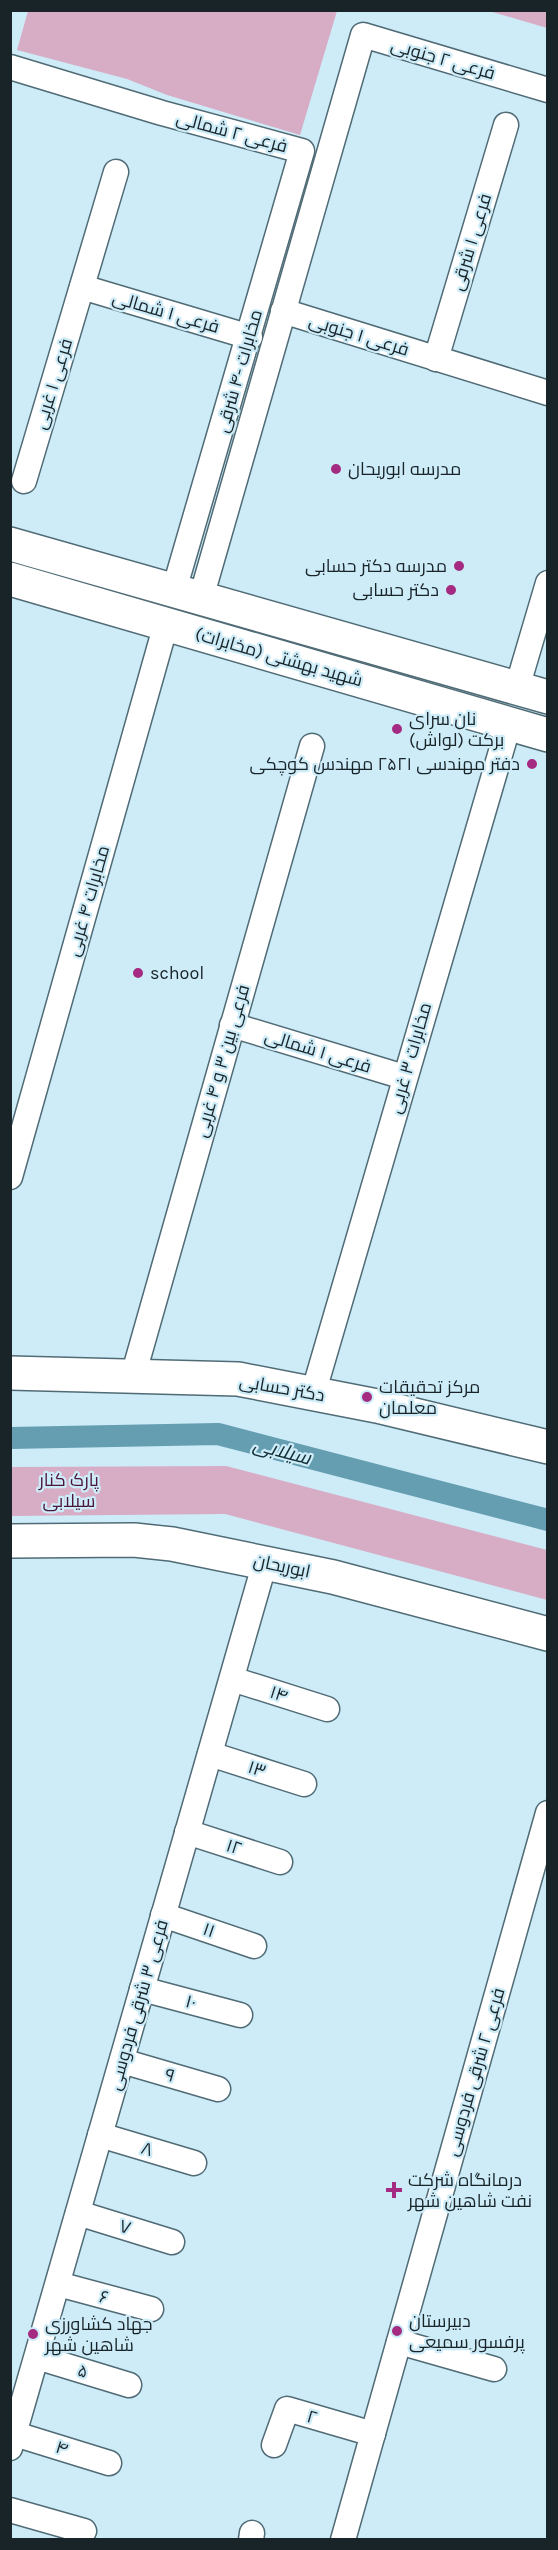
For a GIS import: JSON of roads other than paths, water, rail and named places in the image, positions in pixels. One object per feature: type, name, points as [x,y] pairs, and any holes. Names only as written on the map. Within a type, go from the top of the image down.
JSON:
[{"type":"main road","name":"شهید بهشتی (مخابرات)","points":[[10,543],[532,693]]},
{"type":"main road","name":"شهید بهشتی (مخابرات)","points":[[10,579],[548,735]]},
{"type":"main road","name":"دکتر حسابی","points":[[10,1373],[238,1379],[377,1406],[548,1448]]},
{"type":"main road","name":"ابوریحان","points":[[10,1541],[134,1540],[172,1544],[333,1577],[548,1634]]},
{"type":"street","name":"فرعی ۲ جنوبی","points":[[283,311],[363,35],[548,90]]},
{"type":"street","name":"فرعی ۲ شمالی","points":[[10,67],[302,151]]},
{"type":"street","name":"فرعی ۱ شرقی","points":[[436,359],[506,125]]},
{"type":"street","name":"مخابرات -۴ شرقی","points":[[188,594],[250,337],[302,151]]},
{"type":"street","points":[[82,287],[117,172]]},
{"type":"street","name":"فرعی ۱ شمالی","points":[[82,287],[250,337]]},
{"type":"street","name":"فرعی ۱ غربی","points":[[24,481],[82,287]]},
{"type":"street","name":"فرعی ۱ جنوبی","points":[[283,311],[436,359]]},
{"type":"street","points":[[188,594],[283,311]]},
{"type":"street","points":[[436,359],[548,393]]},
{"type":"street","points":[[532,693],[548,583]]},
{"type":"street","name":"مخابرات ۴ غربی","points":[[10,1177],[166,624]]},
{"type":"street","name":"مخابرات ۳ غربی","points":[[313,1394],[509,724]]},
{"type":"street","name":"فرعی بین ۳ و ۴ غربی","points":[[133,1376],[312,746]]},
{"type":"street","name":"فرعی ۱ شمالی","points":[[232,1025],[404,1077]]},
{"type":"street","name":"فرعی ۳ شرقی فردوسی","points":[[13,2441],[265,1562]]},
{"type":"street","name":"۱۴","points":[[232,1678],[327,1709]]},
{"type":"street","name":"۱۳","points":[[210,1754],[304,1784]]},
{"type":"street","name":"فرعی ۲ شرقی فردوسی","points":[[343,2540],[548,1813]]},
{"type":"street","name":"۱۲","points":[[187,1832],[280,1862]]},
{"type":"street","name":"۱۱","points":[[164,1915],[254,1946]]},
{"type":"street","name":"۱۰","points":[[142,1989],[240,2015]]},
{"type":"street","name":"۹","points":[[122,2061],[218,2089]]},
{"type":"street","name":"۸","points":[[100,2135],[194,2163]]},
{"type":"street","name":"۷","points":[[78,2213],[172,2242]]},
{"type":"street","name":"۶","points":[[58,2284],[151,2309]]},
{"type":"street","points":[[399,2342],[494,2369]]},
{"type":"street","name":"۵","points":[[37,2357],[129,2385]]},
{"type":"street","name":"۲","points":[[274,2445],[287,2409],[373,2434]]},
{"type":"street","name":"۴","points":[[13,2441],[109,2463]]},
{"type":"street","points":[[10,2510],[84,2531]]},
{"type":"waterway","name":"سیلابی","points":[[10,1438],[218,1434],[548,1520]]},
{"type":"place","name":"مدرسه ابوریحان","points":[[336,469]]},
{"type":"place","name":"مدرسه دکتر حسابی","points":[[459,566]]},
{"type":"place","name":"دکتر حسابی","points":[[451,590]]},
{"type":"place","name":"نان سرای برکت (لواش)","points":[[397,729]]},
{"type":"place","name":"دفتر مهندسی ۲۵۲۱ مهندس کوچکی","points":[[532,764]]},
{"type":"place","name":"school","points":[[138,973]]},
{"type":"place","name":"مرکز تحقیقات معلمان","points":[[367,1397]]},
{"type":"place","name":"درمانگاه شرکت نفت شاهین شهر","points":[[394,2190]]},
{"type":"place","name":"دبیرستان پرفسور سمیعی","points":[[397,2331]]},
{"type":"place","name":"جهاد کشاورزی شاهین شهر","points":[[33,2334]]},
{"type":"park label","name":"پارک کنار سیلابی","points":[[69,1490]]}]
